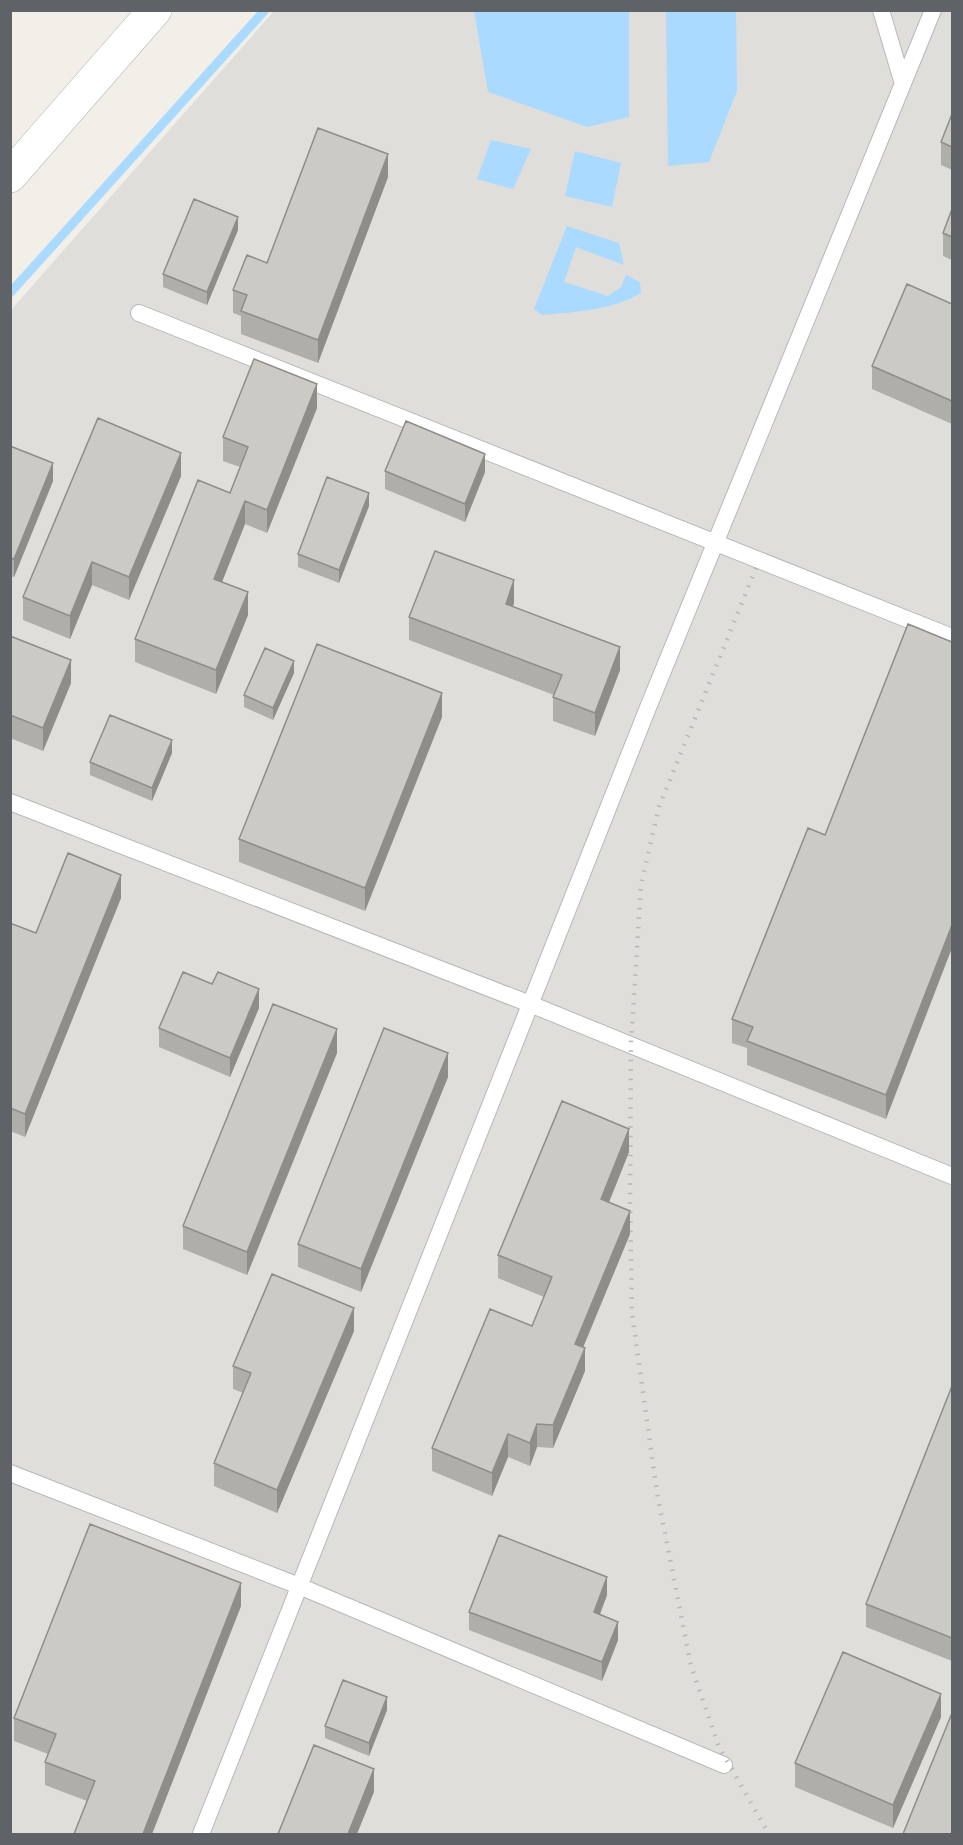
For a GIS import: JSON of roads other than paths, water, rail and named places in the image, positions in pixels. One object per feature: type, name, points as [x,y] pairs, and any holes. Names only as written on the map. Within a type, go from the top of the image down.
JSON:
[{"type":"street","points":[[10,176],[155,10]]},
{"type":"lane","points":[[881,10],[903,84]]},
{"type":"lane","points":[[201,1834],[530,1004],[933,10]]},
{"type":"lane","points":[[139,313],[952,637]]},
{"type":"lane","points":[[10,802],[530,1004],[952,1176]]},
{"type":"lane","points":[[10,1473],[299,1586],[724,1765]]},
{"type":"water","points":[[474,11],[629,11],[629,117],[587,127],[488,92]]},
{"type":"water","points":[[666,11],[736,11],[737,91],[709,162],[668,166]]},
{"type":"water","points":[[491,140],[531,149],[513,189],[477,179]]},
{"type":"water","points":[[575,151],[621,163],[612,207],[565,196]]},
{"type":"water","points":[[567,226],[619,243],[624,265],[576,247],[564,282],[608,296],[621,287],[626,275],[640,282],[641,293],[606,307],[580,311],[542,315],[534,309]]},
{"type":"waterway","points":[[10,293],[265,10]]},
{"type":"railway","points":[[756,568],[659,807],[641,885],[631,1044],[630,1201],[632,1313],[657,1493],[691,1666],[719,1747],[769,1834]]}]
